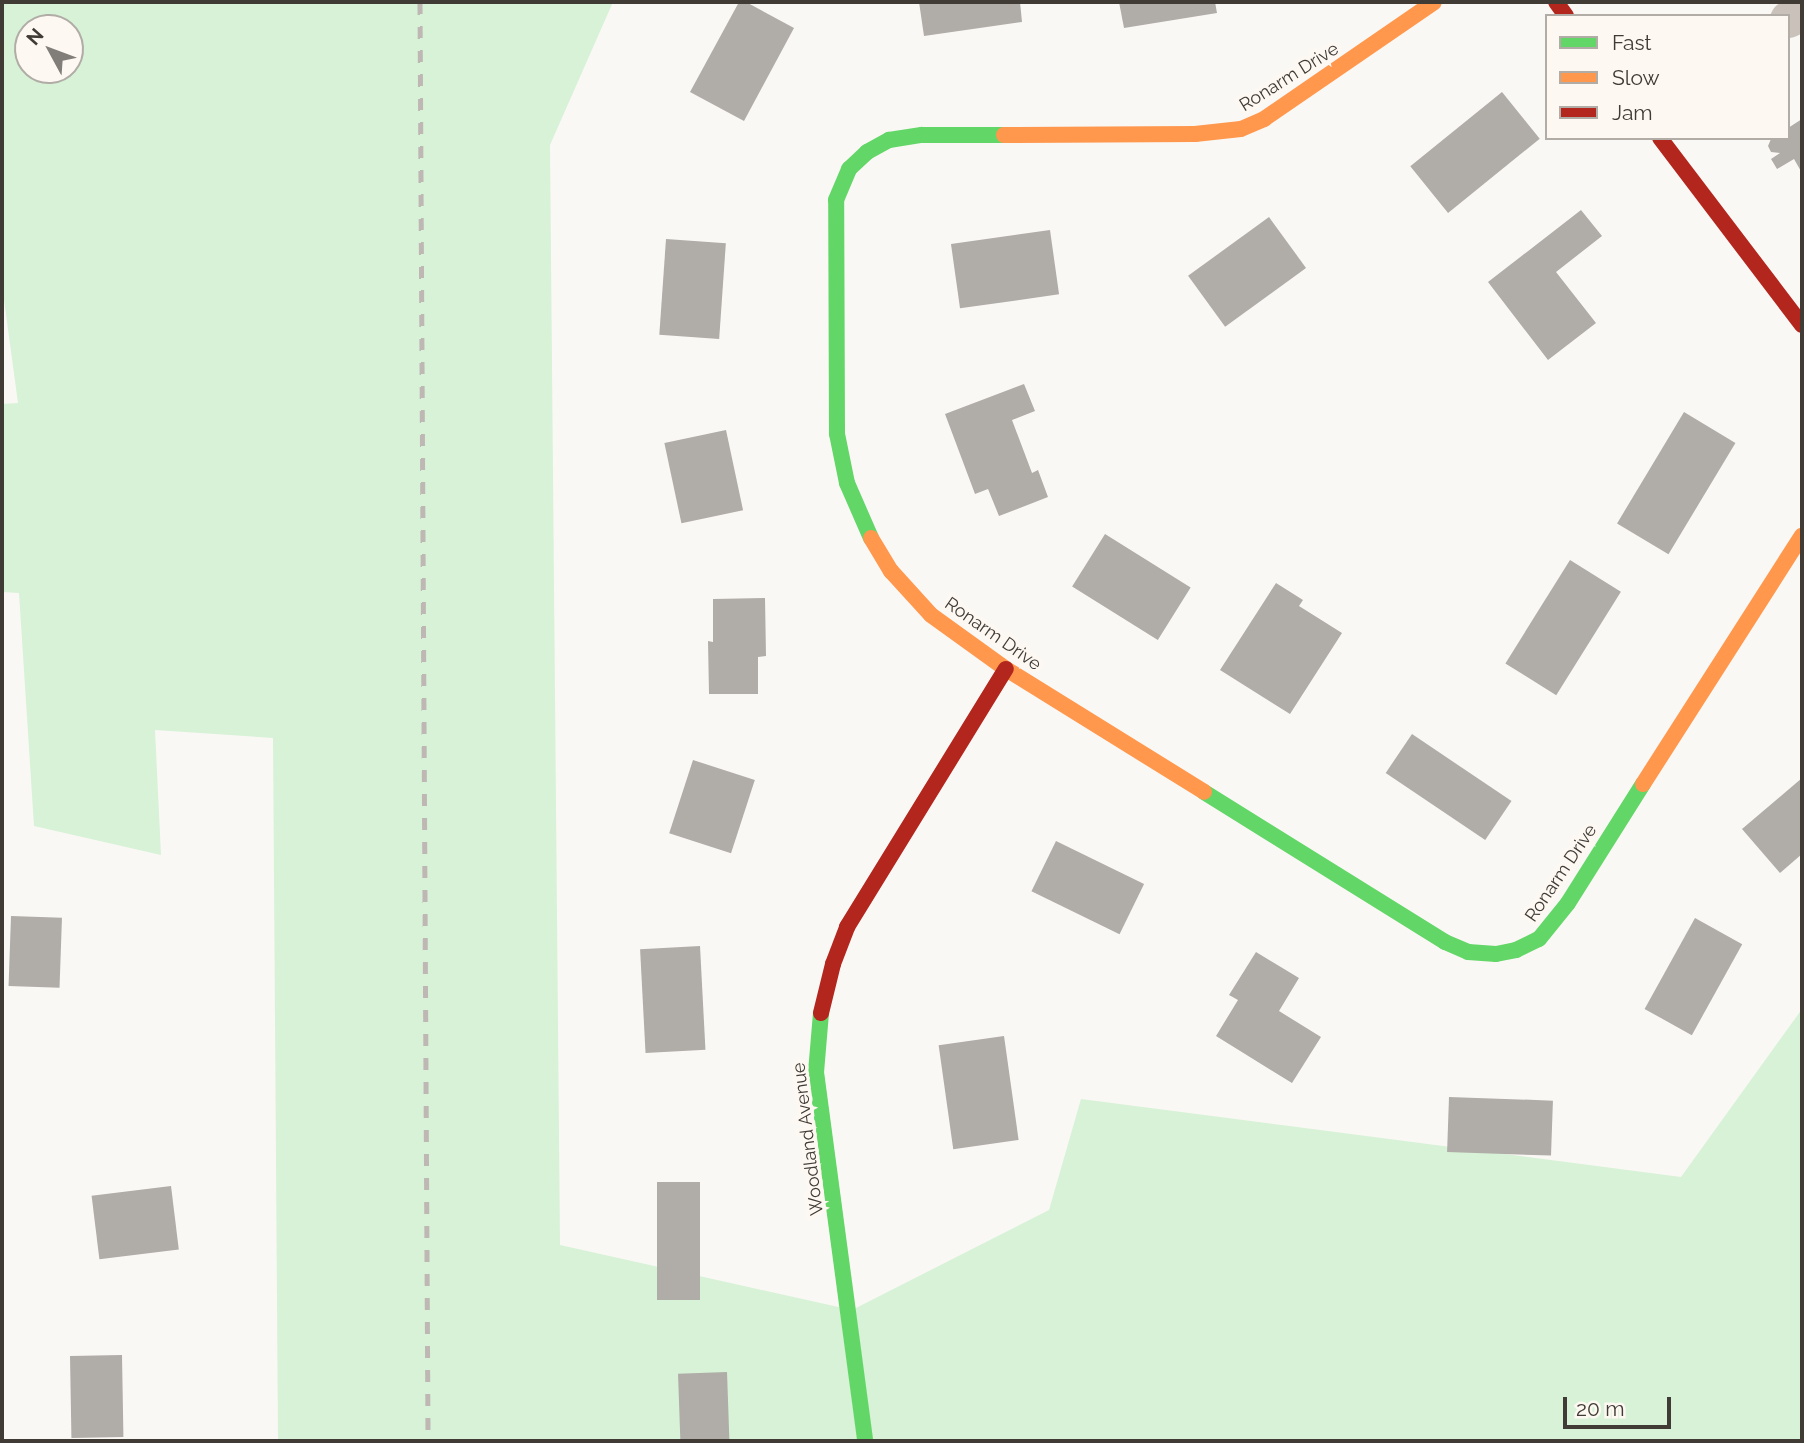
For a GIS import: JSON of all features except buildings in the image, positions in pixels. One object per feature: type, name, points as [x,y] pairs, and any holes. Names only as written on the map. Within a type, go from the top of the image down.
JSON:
[{"type":"street","name":"Ronarm Drive","points":[[1434,2],[1264,119],[1241,129],[1195,134],[922,135],[890,140],[867,152],[849,169],[836,200],[837,434],[848,483],[866,529],[891,571],[931,615],[1006,669],[1445,942],[1468,952],[1496,954],[1516,950],[1539,939],[1568,903],[1802,535]]},
{"type":"street","points":[[1662,140],[1802,325]]},
{"type":"street","name":"Woodland Avenue","points":[[865,1441],[816,1072],[819,1023],[833,964],[847,928],[1006,669]]},
{"type":"green space","points":[[2,2],[613,2],[550,145],[560,1245],[852,1310],[1049,1210],[1081,1099],[1681,1177],[1802,1009],[1802,1441],[278,1441],[273,738],[155,730],[161,855],[34,826],[19,593],[2,592],[2,404],[18,403],[2,285]]},
{"type":"railway","points":[[420,2],[428,1441]]},
{"type":"traffic: fast","points":[[871,538],[847,483],[837,434],[836,200],[849,169],[867,152],[889,140],[922,135],[1004,135]]},
{"type":"traffic: fast","points":[[1204,792],[1445,942],[1468,952],[1496,954],[1516,950],[1539,939],[1568,903],[1643,784]]},
{"type":"traffic: fast","points":[[821,1013],[816,1072],[865,1441]]},
{"type":"traffic: slow","points":[[1004,135],[1195,134],[1241,129],[1264,119],[1434,2]]},
{"type":"traffic: slow","points":[[1643,784],[1802,535]]},
{"type":"traffic: slow","points":[[871,538],[891,571],[931,615],[1006,669],[1204,792]]},
{"type":"traffic: jam","points":[[1556,2],[1565,14]]},
{"type":"traffic: jam","points":[[1662,140],[1802,325]]},
{"type":"traffic: jam","points":[[821,1013],[833,964],[847,927],[1006,669]]}]
